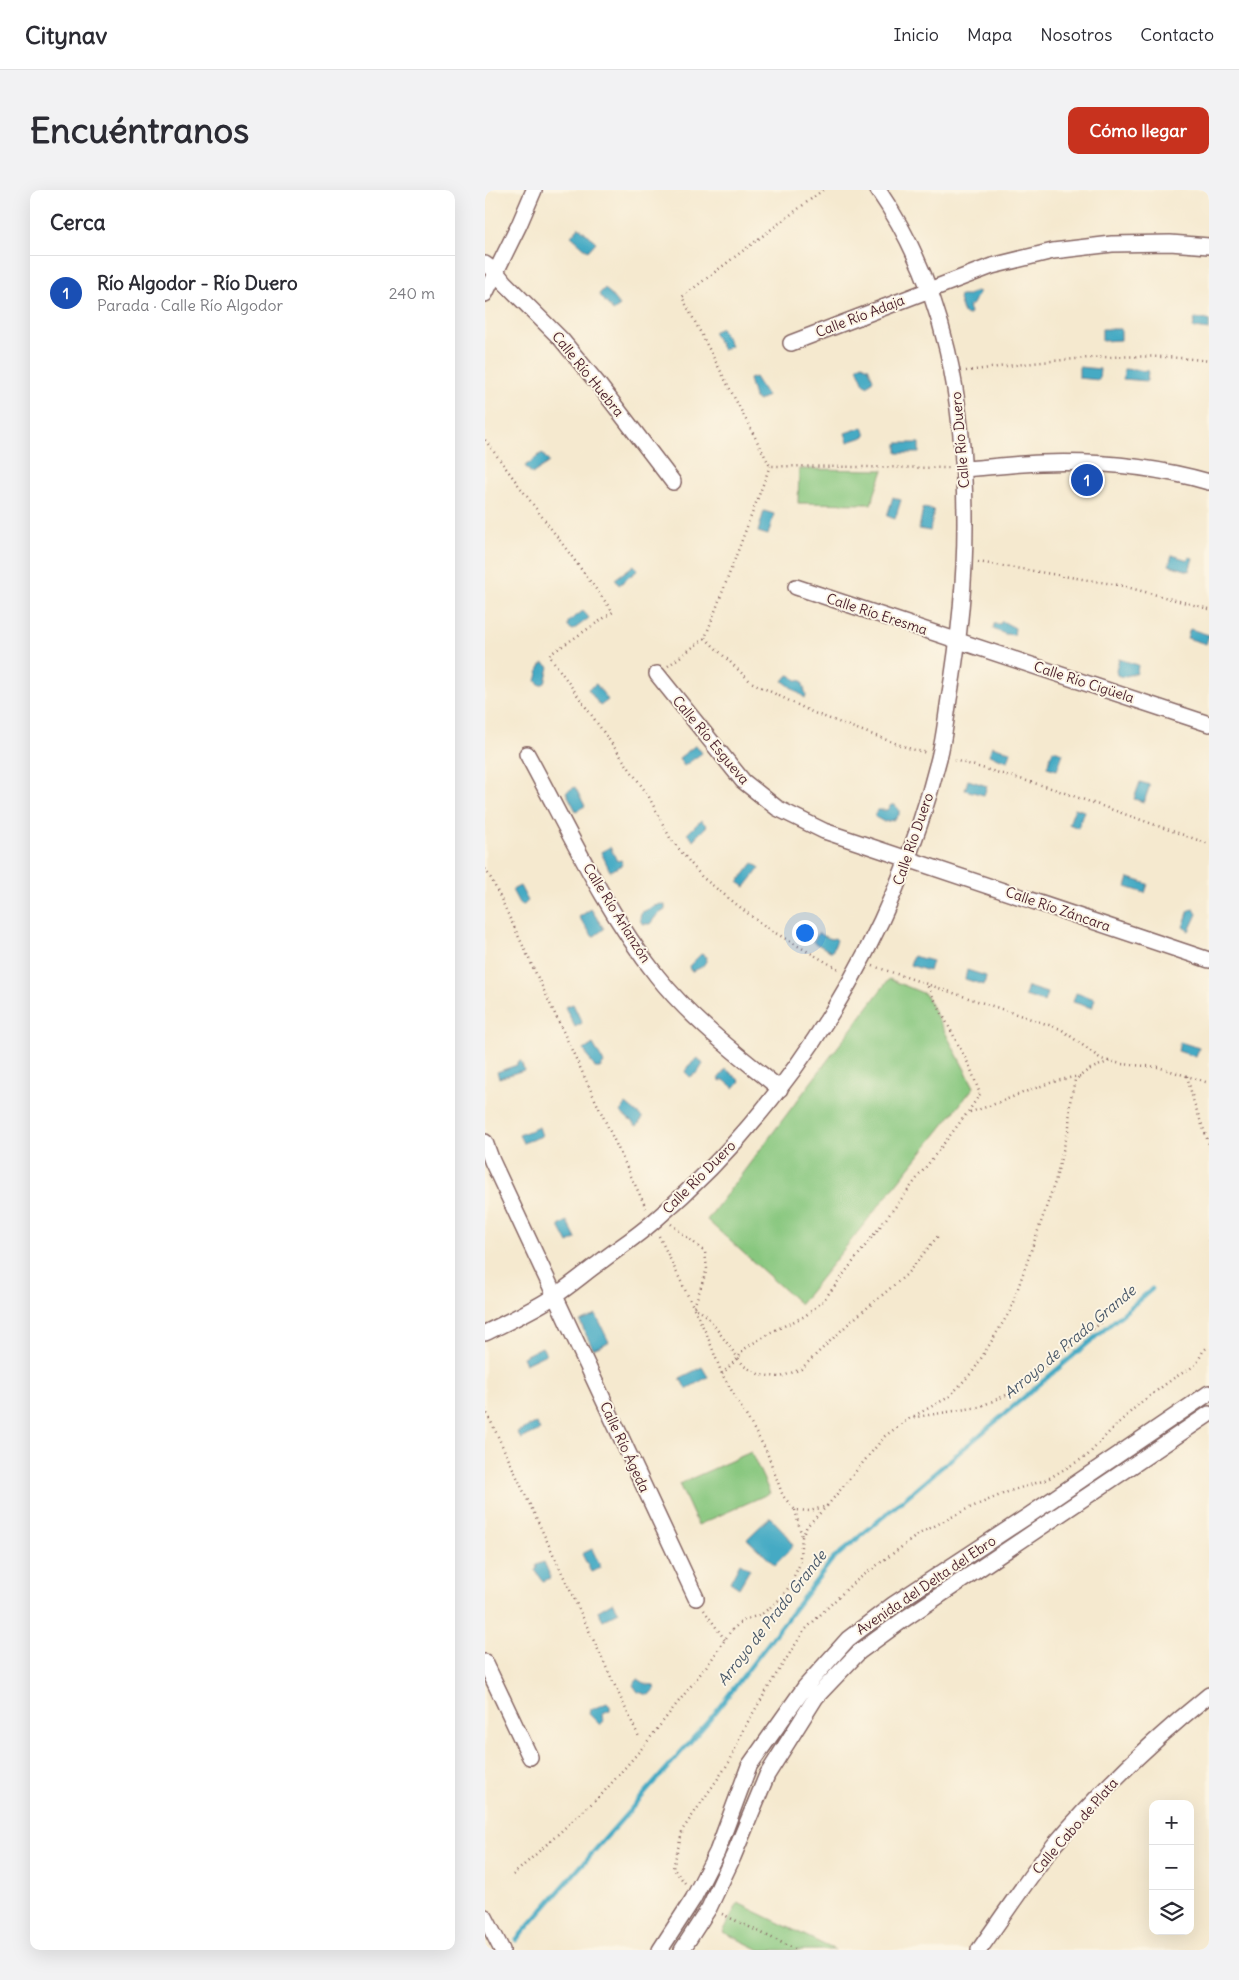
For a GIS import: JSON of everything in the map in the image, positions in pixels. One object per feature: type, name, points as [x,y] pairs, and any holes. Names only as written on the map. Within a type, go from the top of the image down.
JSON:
[{"type":"street","points":[[485,294],[490,268],[534,190]]},
{"type":"street","name":"Calle Río Duero","points":[[485,1334],[555,1296],[657,1219],[721,1157],[780,1089],[854,978],[891,903],[907,859],[940,756],[959,641],[965,560],[965,469],[959,410],[942,326],[929,290],[899,221],[879,190]]},
{"type":"street","name":"Calle Río Adaja","points":[[791,343],[992,266],[1053,251],[1112,244],[1170,243],[1209,246]]},
{"type":"street","name":"Calle Río Huebra","points":[[490,268],[561,339],[599,385],[673,482]]},
{"type":"street","points":[[965,469],[1042,463],[1092,464],[1143,469],[1209,482]]},
{"type":"street","name":"Calle Río Eresma","points":[[796,587],[959,641]]},
{"type":"street","name":"Calle Río Cigüela","points":[[959,641],[1209,724]]},
{"type":"street","name":"Calle Río Esgueva","points":[[657,674],[743,781],[777,808],[824,832],[907,859]]},
{"type":"street","name":"Calle Río Arlanzón","points":[[527,754],[605,899],[633,943],[658,977],[683,1005],[723,1043],[780,1089]]},
{"type":"street","name":"Calle Río Záncara","points":[[907,859],[1209,960]]},
{"type":"street","name":"Calle Río Ágeda","points":[[485,1142],[696,1598]]},
{"type":"street","name":"Avenida del Delta del Ebro","points":[[660,1950],[693,1899],[717,1852],[749,1766],[805,1687],[848,1639],[894,1604],[1209,1393]]},
{"type":"street","name":"Avenida del Delta del Ebro","points":[[681,1950],[709,1908],[733,1857],[767,1775],[816,1697],[859,1652],[903,1620],[1209,1414]]},
{"type":"street","points":[[485,1662],[530,1758]]},
{"type":"street","name":"Calle Cabo de Plata","points":[[979,1950],[1054,1846],[1094,1800],[1169,1728],[1209,1696]]},
{"type":"street","points":[[485,1917],[502,1950]]},
{"type":"path","points":[[657,674],[705,638],[770,466],[682,297],[823,190]]},
{"type":"path","points":[[952,372],[1071,358],[1136,356],[1209,361]]},
{"type":"path","points":[[485,440],[613,612],[549,655],[648,795],[670,838],[701,877],[765,927],[854,978]]},
{"type":"path","points":[[770,466],[965,469]]},
{"type":"path","points":[[965,560],[1119,585],[1209,608]]},
{"type":"path","points":[[705,638],[751,682],[814,713],[911,750],[940,756],[1047,787],[1209,844]]},
{"type":"path","points":[[485,869],[657,1219],[722,1374],[766,1450],[783,1496],[795,1510],[802,1537]]},
{"type":"path","points":[[862,963],[1061,1029],[1101,1059],[1121,1064],[1158,1067],[1209,1083]]},
{"type":"path","points":[[722,1374],[738,1358],[743,1350],[769,1333],[805,1316],[823,1301],[980,1094],[970,1067],[927,984]]},
{"type":"path","points":[[513,1875],[602,1794],[643,1747],[730,1632],[742,1621],[762,1614],[779,1600],[789,1587],[799,1566],[802,1537],[807,1526],[827,1506],[885,1436],[910,1418],[949,1397],[974,1370],[1010,1311],[1055,1182],[1069,1127],[1075,1080],[1088,1070],[1110,1061]]},
{"type":"path","points":[[968,1112],[1010,1099],[1060,1079],[1081,1076]]},
{"type":"path","points":[[1187,1076],[1194,1103],[1209,1144]]},
{"type":"path","points":[[657,1219],[705,1252],[707,1269],[694,1307]]},
{"type":"path","points":[[1209,1230],[1209,1243]]},
{"type":"path","points":[[694,1307],[707,1316],[744,1366],[761,1375],[781,1377],[801,1369],[848,1324],[906,1275],[938,1236]]},
{"type":"path","points":[[910,1418],[979,1407],[1011,1392],[1101,1322]]},
{"type":"path","points":[[485,1409],[639,1737]]},
{"type":"path","points":[[795,1510],[810,1511],[827,1506]]},
{"type":"path","points":[[696,1598],[725,1640]]},
{"type":"path","points":[[709,1908],[797,1950]]},
{"type":"green space","points":[[799,469],[883,470],[871,504],[798,503]]},
{"type":"green space","points":[[889,979],[925,994],[974,1087],[800,1304],[707,1220]]},
{"type":"green space","points":[[751,1452],[770,1493],[698,1525],[679,1484]]},
{"type":"green space","points":[[738,1903],[835,1950],[760,1950],[723,1932]]},
{"type":"water","points":[[579,227],[596,242],[588,251],[571,236]]},
{"type":"water","points":[[605,288],[620,306],[613,311],[599,294]]},
{"type":"water","points":[[976,291],[979,292],[973,304],[968,307],[969,315],[964,314],[959,299],[960,296],[967,296]]},
{"type":"water","points":[[1195,318],[1209,320],[1209,330],[1193,328]]},
{"type":"water","points":[[721,328],[731,346],[723,350],[713,332]]},
{"type":"water","points":[[1102,329],[1121,329],[1121,340],[1102,341]]},
{"type":"water","points":[[863,364],[865,367],[868,367],[873,379],[868,386],[864,384],[857,368]]},
{"type":"water","points":[[1079,367],[1100,369],[1099,380],[1079,378]]},
{"type":"water","points":[[1124,369],[1148,371],[1147,381],[1123,379]]},
{"type":"water","points":[[755,377],[767,396],[759,401],[754,397],[749,379]]},
{"type":"water","points":[[863,427],[866,436],[848,442],[845,433]]},
{"type":"water","points":[[897,443],[919,443],[919,453],[897,453]]},
{"type":"water","points":[[542,453],[549,462],[532,474],[525,466]]},
{"type":"water","points":[[893,497],[901,500],[895,519],[887,516]]},
{"type":"water","points":[[923,508],[934,510],[930,531],[919,529]]},
{"type":"water","points":[[764,511],[774,514],[768,535],[758,532]]},
{"type":"water","points":[[1172,555],[1188,560],[1189,557],[1193,558],[1189,571],[1169,565]]},
{"type":"water","points":[[634,565],[638,570],[619,585],[615,579]]},
{"type":"water","points":[[583,611],[589,618],[573,630],[568,627],[568,622]]},
{"type":"water","points":[[1002,621],[1015,628],[1014,635],[1005,634],[993,629],[994,624],[1000,624]]},
{"type":"water","points":[[1190,629],[1209,635],[1206,644],[1187,638]]},
{"type":"water","points":[[1119,659],[1138,665],[1137,673],[1122,677],[1117,675],[1116,670]]},
{"type":"water","points":[[544,663],[549,667],[545,683],[540,685],[536,681],[540,666]]},
{"type":"water","points":[[788,675],[802,681],[806,695],[805,698],[783,681]]},
{"type":"water","points":[[596,684],[608,700],[600,706],[588,689]]},
{"type":"water","points":[[696,745],[702,753],[684,766],[679,758]]},
{"type":"water","points":[[992,746],[1011,752],[1008,761],[989,755]]},
{"type":"water","points":[[1053,750],[1063,753],[1057,770],[1047,767]]},
{"type":"water","points":[[968,780],[987,786],[984,795],[965,790]]},
{"type":"water","points":[[1140,782],[1150,785],[1144,802],[1134,799]]},
{"type":"water","points":[[575,787],[585,806],[576,811],[566,792]]},
{"type":"water","points":[[891,805],[895,805],[899,810],[899,815],[893,820],[884,822],[875,817],[877,810],[887,810]]},
{"type":"water","points":[[1075,808],[1084,811],[1078,828],[1069,824]]},
{"type":"water","points":[[701,820],[707,826],[693,840],[687,834]]},
{"type":"water","points":[[610,847],[617,861],[621,860],[623,865],[610,871],[601,852]]},
{"type":"water","points":[[753,863],[760,868],[745,887],[738,882]]},
{"type":"water","points":[[1129,878],[1148,884],[1145,893],[1126,887]]},
{"type":"water","points":[[520,886],[528,901],[524,905],[520,905],[512,890]]},
{"type":"water","points":[[662,904],[665,905],[665,910],[657,915],[650,924],[641,922],[642,912]]},
{"type":"water","points":[[591,909],[604,929],[593,937],[579,917]]},
{"type":"water","points":[[1194,909],[1197,914],[1189,931],[1183,927],[1189,910]]},
{"type":"water","points":[[818,933],[837,940],[832,952],[813,942]]},
{"type":"water","points":[[701,954],[707,957],[704,964],[698,969],[690,970],[689,966]]},
{"type":"water","points":[[913,956],[932,961],[929,971],[910,965]]},
{"type":"water","points":[[967,970],[986,976],[984,985],[965,979]]},
{"type":"water","points":[[1028,987],[1047,993],[1044,1002],[1025,996]]},
{"type":"water","points":[[1076,993],[1095,999],[1092,1008],[1073,1002]]},
{"type":"water","points":[[573,1004],[582,1023],[575,1027],[565,1007]]},
{"type":"water","points":[[1180,1042],[1199,1048],[1196,1057],[1178,1051]]},
{"type":"water","points":[[593,1044],[604,1063],[600,1068],[595,1068],[584,1050]]},
{"type":"water","points":[[698,1058],[703,1064],[698,1072],[690,1077],[685,1072],[688,1066]]},
{"type":"water","points":[[521,1061],[524,1070],[499,1078],[497,1072],[517,1065],[517,1062]]},
{"type":"water","points":[[726,1069],[740,1081],[734,1088],[724,1080],[718,1079]]},
{"type":"water","points":[[626,1104],[643,1118],[637,1126],[620,1112]]},
{"type":"water","points":[[539,1127],[542,1136],[523,1143],[519,1135]]},
{"type":"water","points":[[567,1221],[576,1239],[568,1243],[559,1226]]},
{"type":"water","points":[[596,1315],[609,1342],[593,1349],[580,1322]]},
{"type":"water","points":[[542,1347],[546,1354],[525,1364],[522,1357]]},
{"type":"water","points":[[702,1367],[708,1377],[686,1389],[680,1378]]},
{"type":"water","points":[[536,1423],[540,1430],[521,1439],[517,1432]]},
{"type":"water","points":[[770,1517],[788,1536],[793,1546],[775,1565],[747,1539]]},
{"type":"water","points":[[592,1549],[601,1568],[591,1572],[582,1554]]},
{"type":"water","points":[[544,1562],[551,1578],[543,1581],[535,1570],[537,1568],[536,1565]]},
{"type":"water","points":[[740,1563],[750,1569],[739,1588],[730,1582]]},
{"type":"water","points":[[613,1602],[619,1612],[603,1620],[598,1611]]},
{"type":"water","points":[[638,1679],[646,1684],[653,1685],[655,1688],[649,1695],[638,1692],[633,1685]]},
{"type":"water","points":[[607,1703],[610,1706],[610,1710],[603,1713],[604,1721],[600,1725],[589,1714],[590,1710]]},
{"type":"waterway","name":"Arroyo de Prado Grande","points":[[516,1940],[711,1718],[832,1560],[1152,1289]]},
{"type":"place","name":"Río Algodor - Río Duero","points":[[1087,480]]}]
